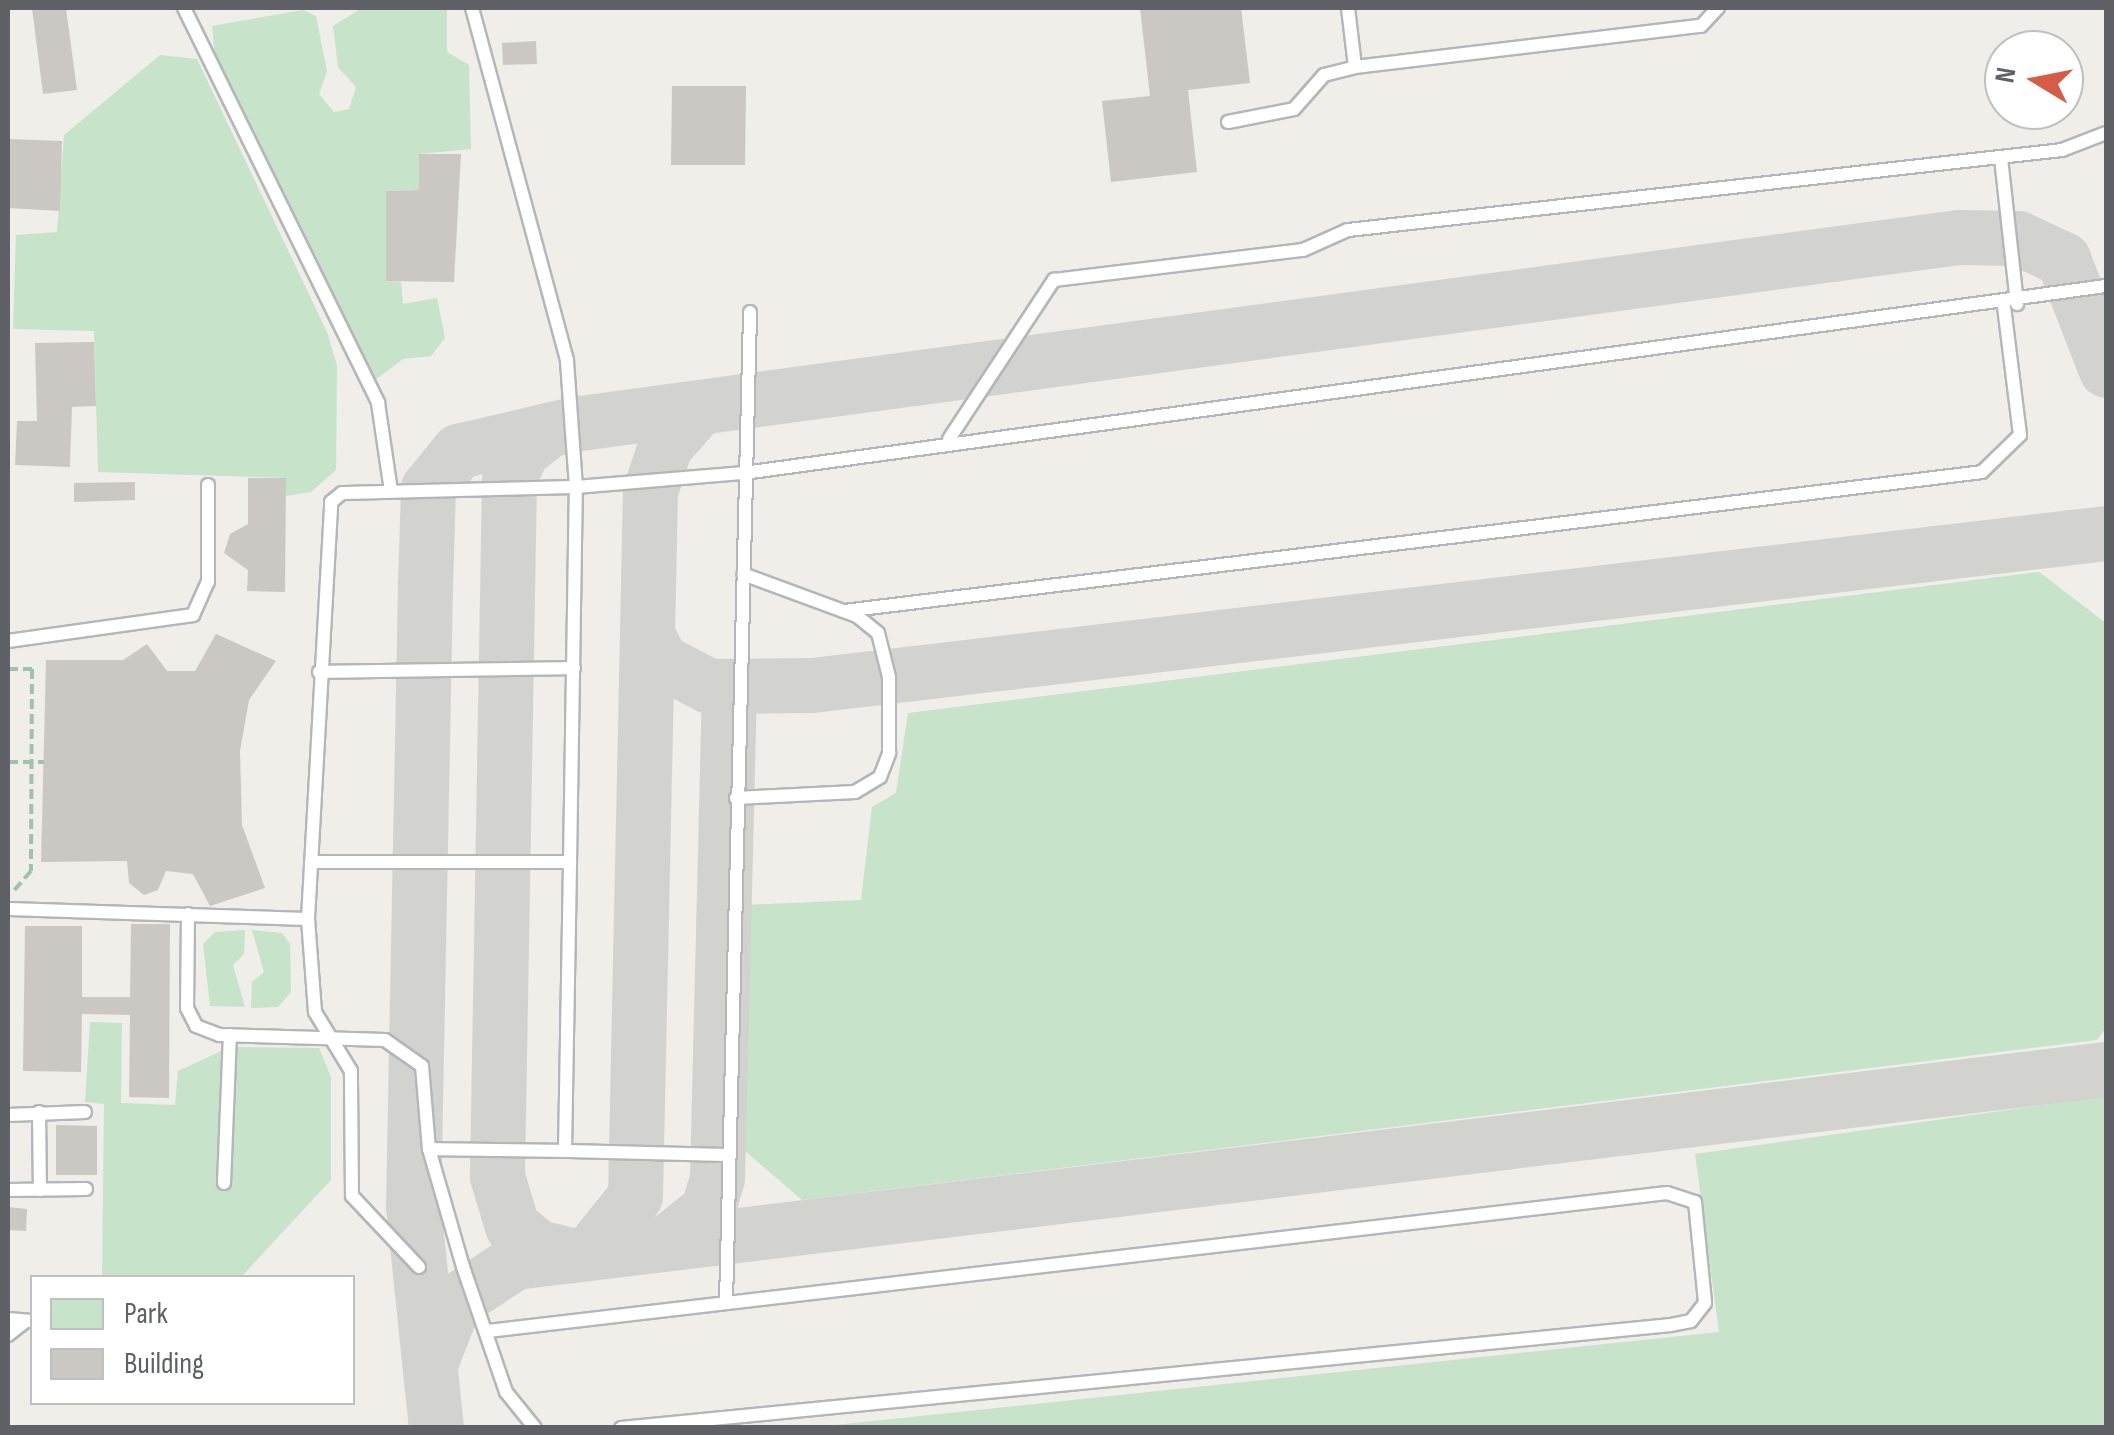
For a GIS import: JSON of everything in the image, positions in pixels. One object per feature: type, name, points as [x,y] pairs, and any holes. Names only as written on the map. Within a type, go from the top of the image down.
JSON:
[{"type":"lane","points":[[184,8],[378,403],[391,491]]},
{"type":"lane","points":[[472,8],[567,360],[576,487],[565,1150]]},
{"type":"lane","points":[[1348,8],[1355,67]]},
{"type":"lane","points":[[1228,122],[1294,109],[1324,76],[1355,67],[1701,26],[1718,8]]},
{"type":"lane","points":[[949,439],[1054,280],[1303,250],[1348,230],[2001,158],[2106,133]]},
{"type":"lane","points":[[844,610],[1982,472],[2020,436],[2001,158]]},
{"type":"lane","points":[[419,1267],[352,1196],[351,1071],[324,1034],[308,919],[331,502],[391,491],[576,487],[744,472],[949,439],[2010,305],[2106,286]]},
{"type":"lane","points":[[726,1304],[750,312]]},
{"type":"lane","points":[[8,640],[193,616],[208,582],[208,485]]},
{"type":"lane","points":[[736,798],[855,792],[886,767],[886,650],[867,623],[844,610],[743,574]]},
{"type":"lane","points":[[319,672],[574,668]]},
{"type":"lane","points":[[311,862],[570,862]]},
{"type":"lane","points":[[8,909],[308,919]]},
{"type":"lane","points":[[188,914],[187,1008],[196,1026],[230,1035],[324,1034],[392,1041],[417,1060],[429,1149],[506,1392],[535,1428]]},
{"type":"lane","points":[[224,1183],[230,1035]]},
{"type":"lane","points":[[39,1112],[40,1190]]},
{"type":"lane","points":[[8,1114],[85,1112]]},
{"type":"lane","points":[[429,1149],[729,1155]]},
{"type":"lane","points":[[8,1190],[86,1189]]},
{"type":"lane","points":[[488,1331],[1680,1192],[1696,1202],[1706,1290],[1702,1312],[1671,1325],[621,1428]]},
{"type":"lane","points":[[8,1320],[30,1321]]},
{"type":"lane","points":[[8,1336],[30,1321]]},
{"type":"path","points":[[8,669],[32,669],[31,871],[8,898]]},
{"type":"path","points":[[8,762],[44,762]]},
{"type":"green space","points":[[362,8],[447,8],[447,52],[469,65],[471,149],[419,154],[419,190],[386,191],[386,281],[401,282],[403,304],[437,298],[445,338],[431,356],[403,359],[371,383],[215,58],[212,26],[303,10],[316,16],[327,71],[319,94],[334,112],[349,109],[356,87],[338,67],[333,26]]},
{"type":"green space","points":[[160,55],[197,59],[327,332],[337,366],[336,470],[311,492],[286,496],[285,478],[98,472],[94,331],[13,329],[16,235],[57,232],[64,135]]},
{"type":"green space","points":[[2039,572],[2106,623],[2106,1028],[2097,1040],[802,1200],[744,1150],[742,905],[861,900],[872,807],[896,793],[908,713]]},
{"type":"green space","points":[[245,930],[244,954],[233,965],[245,1007],[210,1006],[203,944],[215,932]]},
{"type":"green space","points":[[252,930],[282,933],[290,944],[291,992],[278,1007],[251,1008],[252,982],[264,972]]},
{"type":"green space","points":[[90,1022],[122,1023],[121,1103],[175,1105],[178,1071],[230,1047],[319,1048],[331,1077],[331,1180],[243,1275],[102,1275],[104,1104],[85,1102]]},
{"type":"green space","points":[[2106,1096],[2106,1427],[816,1427],[1719,1332],[1695,1154]]},
{"type":"building","points":[[32,8],[66,8],[77,90],[43,94]]},
{"type":"building","points":[[1140,8],[1241,8],[1250,83],[1188,90],[1197,172],[1111,182],[1102,101],[1150,96]]},
{"type":"building","points":[[536,41],[537,64],[503,65],[502,43]]},
{"type":"building","points":[[672,86],[746,86],[745,165],[671,165]]},
{"type":"building","points":[[8,139],[62,141],[60,211],[8,208]]},
{"type":"building","points":[[419,154],[461,154],[454,282],[386,281],[386,191],[419,190]]},
{"type":"building","points":[[94,342],[96,406],[72,407],[70,467],[15,465],[17,421],[37,421],[35,343]]},
{"type":"building","points":[[248,478],[286,478],[285,592],[247,591],[248,570],[224,553],[230,534],[248,524]]},
{"type":"building","points":[[135,482],[135,500],[74,502],[74,483]]},
{"type":"building","points":[[216,634],[276,661],[249,700],[240,751],[242,825],[265,888],[210,906],[193,874],[166,871],[158,890],[144,895],[129,883],[127,861],[41,862],[46,660],[123,660],[147,644],[167,671],[195,671]]},
{"type":"building","points":[[131,924],[170,924],[169,1098],[129,1097],[130,1015],[82,1014],[81,1072],[23,1071],[25,926],[82,926],[82,997],[130,997]]},
{"type":"building","points":[[56,1125],[97,1126],[97,1175],[56,1175]]},
{"type":"building","points":[[8,1207],[27,1209],[26,1231],[8,1230]]},
{"type":"taxiway","points":[[436,1428],[413,1206],[425,587],[428,488],[458,451],[573,424],[1958,237],[2018,238],[2063,259],[2106,370]]},
{"type":"taxiway","points":[[591,1251],[635,1196],[650,491],[665,446],[697,410]]},
{"type":"taxiway","points":[[548,430],[521,452],[509,480],[497,1176],[512,1226],[538,1247],[571,1255]]},
{"type":"taxiway","points":[[647,634],[661,661],[709,686],[812,685],[2106,533]]},
{"type":"taxiway","points":[[668,1241],[708,1209],[717,1178],[729,686]]},
{"type":"taxiway","points":[[431,1361],[454,1302],[515,1262],[2106,1069]]}]
